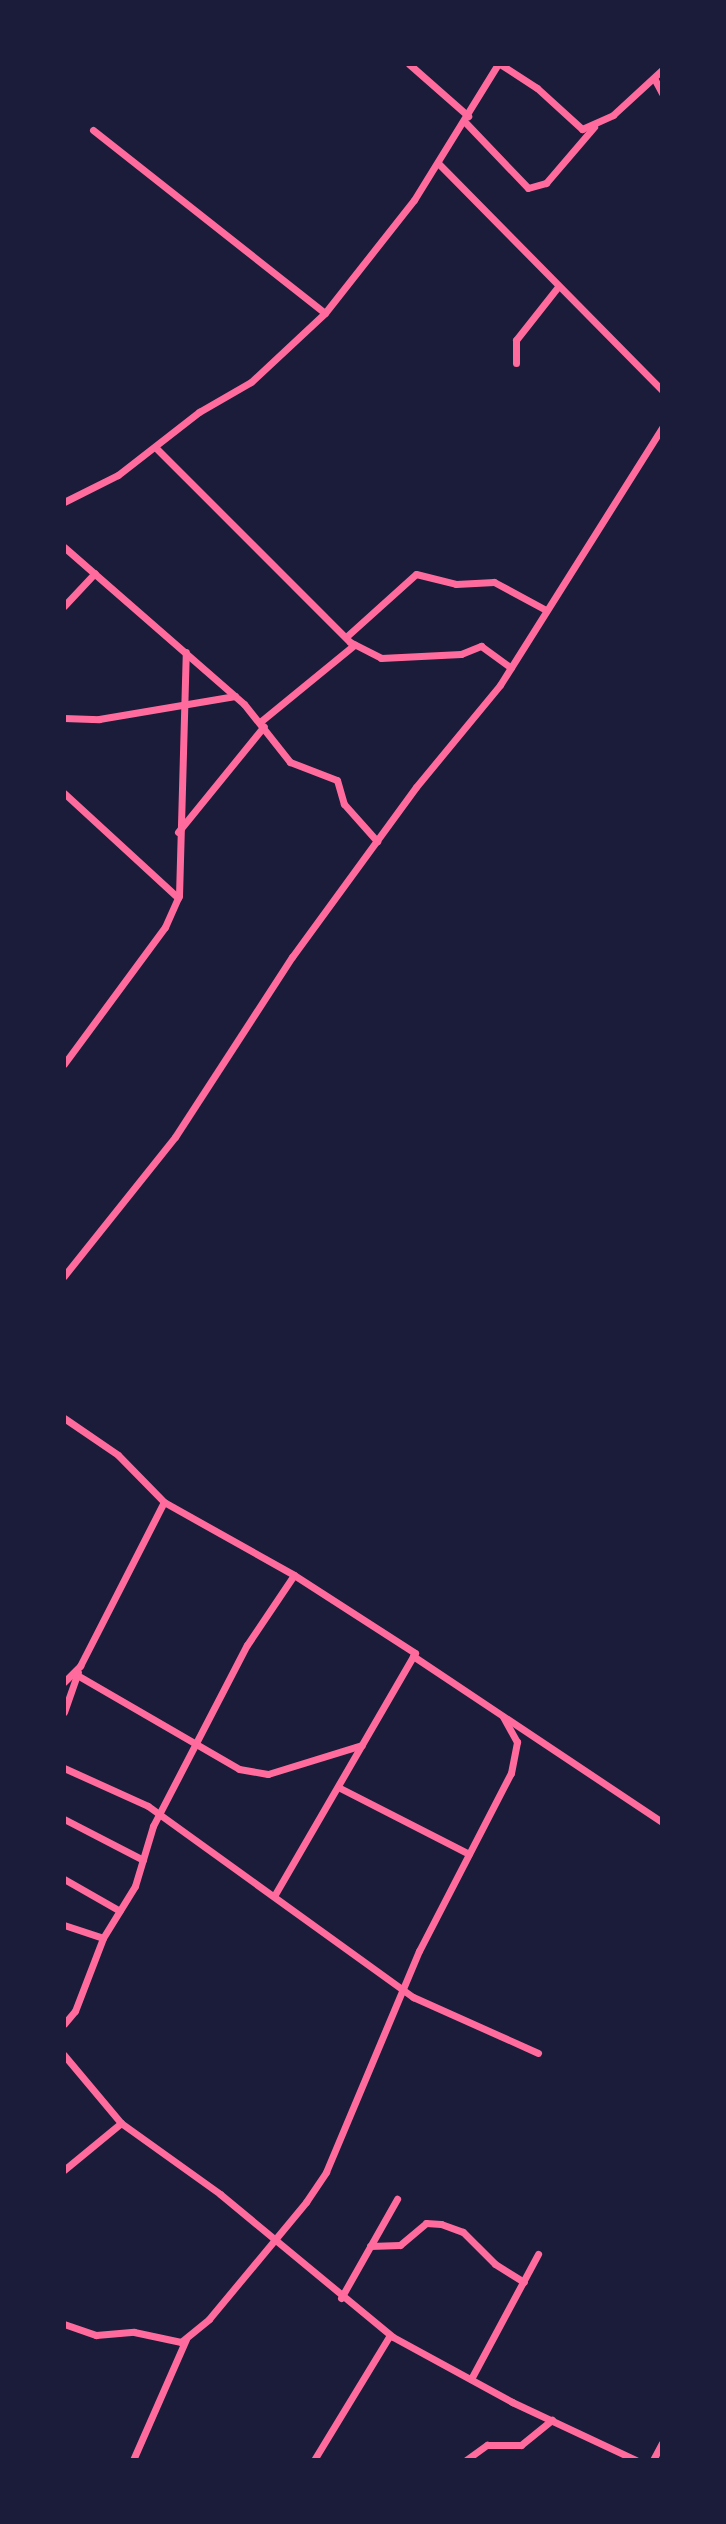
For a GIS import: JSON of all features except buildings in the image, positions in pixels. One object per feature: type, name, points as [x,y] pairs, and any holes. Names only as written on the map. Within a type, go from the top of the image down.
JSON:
[{"type":"street","points":[[409,64],[466,119],[528,188],[546,183],[594,127],[662,70]]},
{"type":"street","points":[[64,502],[118,475],[199,412],[251,382],[325,313],[438,163],[499,64],[537,88],[582,129],[594,127]]},
{"type":"street","points":[[654,78],[662,93]]},
{"type":"street","points":[[93,130],[325,313]]},
{"type":"street","points":[[438,163],[557,288],[662,390]]},
{"type":"street","points":[[516,363],[516,340],[557,288]]},
{"type":"street","points":[[64,1276],[175,1137],[292,957],[511,668],[660,434]]},
{"type":"street","points":[[155,447],[354,645],[381,658],[461,654],[481,646],[511,668]]},
{"type":"street","points":[[64,547],[235,696],[262,724],[290,762],[337,780],[344,804],[377,841]]},
{"type":"street","points":[[64,606],[95,573]]},
{"type":"street","points":[[346,637],[416,574],[456,584],[494,582],[546,610]]},
{"type":"street","points":[[178,832],[262,724],[354,645]]},
{"type":"street","points":[[64,1064],[165,927],[178,898],[178,832],[187,706],[186,652]]},
{"type":"street","points":[[64,718],[99,719],[235,696]]},
{"type":"street","points":[[64,793],[178,898]]},
{"type":"street","points":[[64,1418],[118,1455],[164,1502],[294,1575],[662,1822]]},
{"type":"street","points":[[64,1712],[78,1671],[164,1502]]},
{"type":"street","points":[[64,2024],[75,2011],[103,1938],[120,1911],[143,1860],[159,1815],[247,1645],[294,1575]]},
{"type":"street","points":[[274,1896],[413,1656]]},
{"type":"street","points":[[64,1682],[78,1671]]},
{"type":"street","points":[[78,1671],[239,1769],[268,1774],[362,1745]]},
{"type":"street","points":[[133,2460],[186,2339],[276,2240],[326,2172],[405,1992],[419,1951],[516,1757],[517,1742],[503,1717]]},
{"type":"street","points":[[64,1771],[159,1815],[405,1992],[538,2053]]},
{"type":"street","points":[[338,1787],[469,1854]]},
{"type":"street","points":[[64,1819],[143,1860]]},
{"type":"street","points":[[64,1879],[120,1911]]},
{"type":"street","points":[[64,1925],[103,1938]]},
{"type":"street","points":[[64,2055],[121,2123],[276,2240],[341,2298],[390,2335],[471,2379],[636,2460]]},
{"type":"street","points":[[64,2170],[121,2123]]},
{"type":"street","points":[[341,2298],[397,2199]]},
{"type":"street","points":[[370,2246],[400,2245],[426,2223],[441,2224],[463,2232],[495,2264],[524,2282]]},
{"type":"street","points":[[471,2379],[538,2254]]},
{"type":"street","points":[[64,2324],[96,2335],[134,2332],[166,2342],[186,2339]]},
{"type":"street","points":[[314,2460],[390,2335]]},
{"type":"street","points":[[466,2460],[487,2445],[521,2445],[552,2420]]},
{"type":"street","points":[[653,2460],[662,2443]]}]
